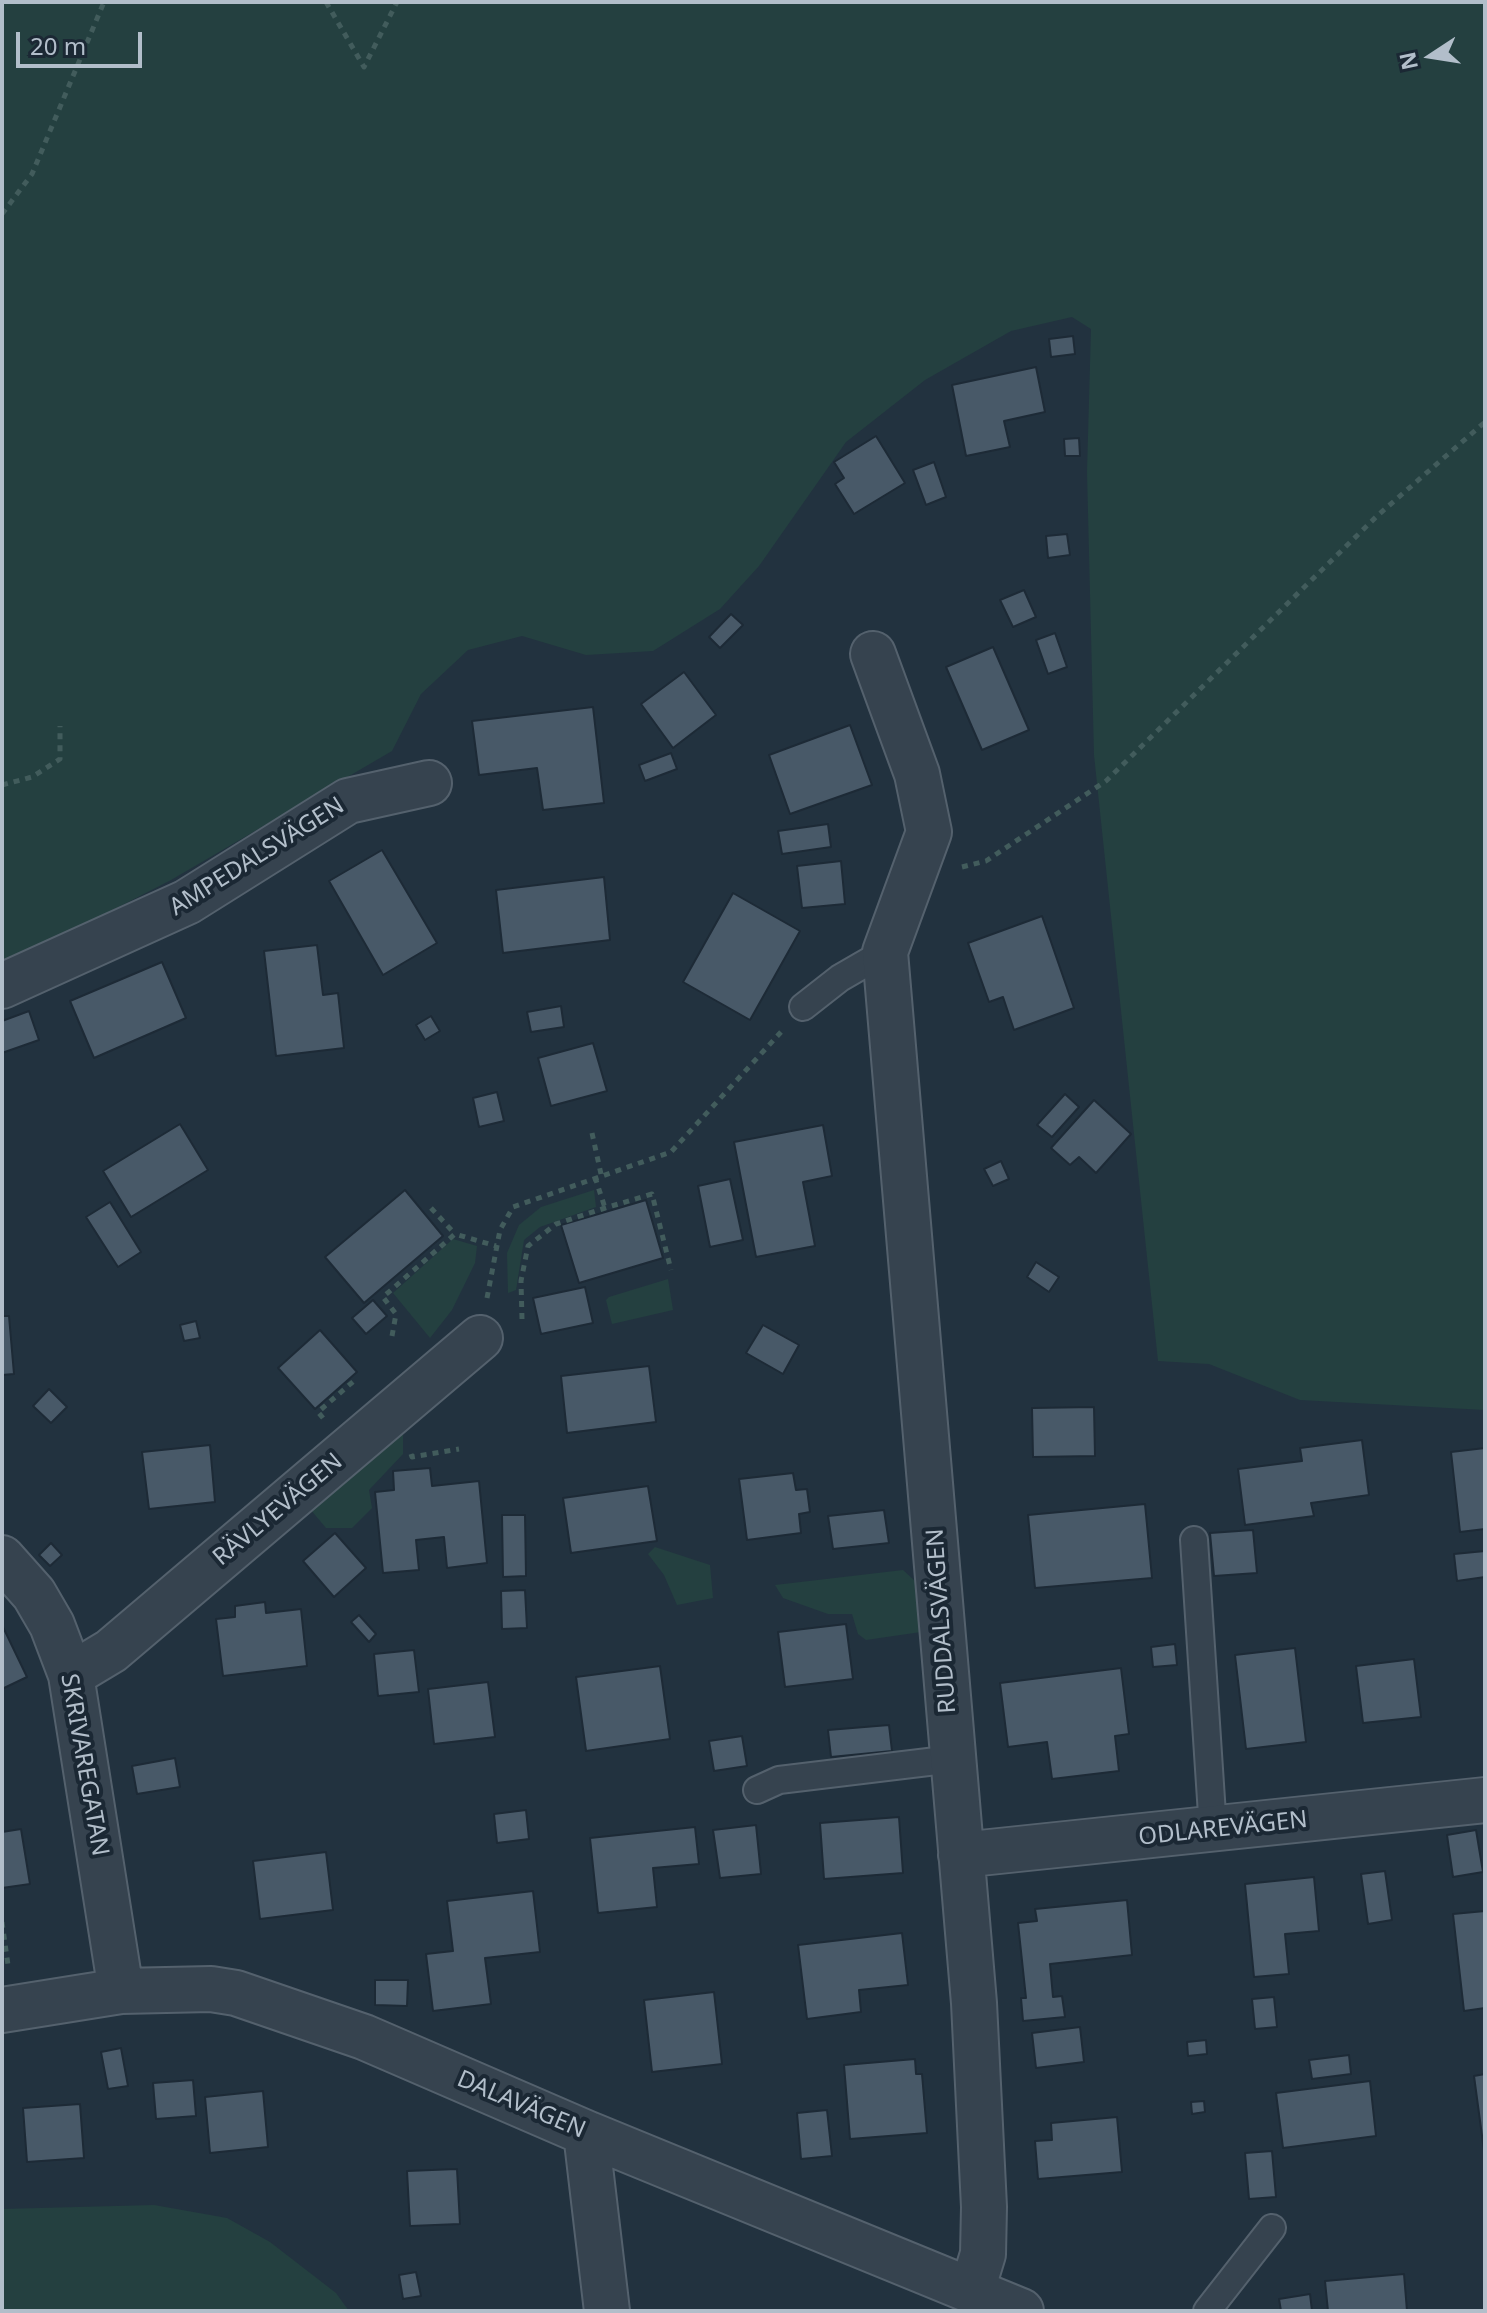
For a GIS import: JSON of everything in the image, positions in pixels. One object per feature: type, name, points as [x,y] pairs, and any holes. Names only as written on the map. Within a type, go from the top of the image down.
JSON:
[{"type":"street","points":[[873,654],[925,802],[929,832],[914,881],[885,952]]},
{"type":"street","name":"AMPEDALSVÄGEN","points":[[2,986],[187,902],[348,801],[429,783]]},
{"type":"street","name":"RUDDALSVÄGEN","points":[[885,952],[893,1013],[974,2003],[984,2207],[983,2254],[972,2290]]},
{"type":"street","name":"RÄVLYEVÄGEN","points":[[71,1675],[111,1651],[480,1338]]},
{"type":"street","name":"SKRIVAREGATAN","points":[[2,1558],[34,1594],[52,1625],[71,1675],[121,1991]]},
{"type":"street","name":"ODLAREVÄGEN","points":[[961,1855],[1485,1800]]},
{"type":"street","name":"DALAVÄGEN","points":[[2,2010],[121,1991],[211,1989],[236,1993],[344,2029],[586,2133],[1021,2311]]},
{"type":"street","points":[[586,2133],[607,2311]]},
{"type":"lane","points":[[803,1007],[840,978],[885,952]]},
{"type":"lane","points":[[1194,1540],[1213,1830]]},
{"type":"lane","points":[[757,1790],[779,1780],[953,1759]]},
{"type":"lane","points":[[1207,2311],[1272,2228]]},
{"type":"path","points":[[2,214],[32,174],[104,2]]},
{"type":"path","points":[[326,2],[364,67],[397,2]]},
{"type":"path","points":[[914,881],[986,861],[1106,781],[1377,516],[1485,422]]},
{"type":"path","points":[[2,785],[32,777],[60,759],[60,726]]},
{"type":"path","points":[[480,1338],[496,1246],[513,1207],[671,1152],[803,1007]]},
{"type":"path","points":[[592,1133],[605,1208]]},
{"type":"path","points":[[522,1319],[521,1281],[528,1246],[539,1234],[556,1224],[652,1194],[671,1270]]},
{"type":"path","points":[[431,1208],[455,1234],[496,1246]]},
{"type":"path","points":[[392,1336],[396,1314],[383,1297],[455,1234]]},
{"type":"green space","points":[[2,2],[1485,2],[1485,1410],[1300,1400],[1209,1364],[1158,1361],[1094,755],[1087,472],[1091,329],[1072,317],[1011,331],[925,380],[846,442],[759,566],[720,609],[653,651],[586,655],[522,636],[468,650],[421,694],[392,751],[171,880],[2,967]]},
{"type":"green space","points":[[594,1190],[596,1207],[540,1227],[524,1240],[516,1290],[508,1293],[507,1253],[519,1225],[541,1207]]},
{"type":"green space","points":[[453,1239],[477,1246],[475,1263],[452,1310],[430,1338],[393,1293]]},
{"type":"green space","points":[[668,1279],[673,1310],[612,1324],[606,1300],[609,1297]]},
{"type":"green space","points":[[403,1431],[403,1454],[369,1490],[372,1508],[352,1528],[326,1528],[310,1509]]},
{"type":"green space","points":[[655,1547],[710,1565],[713,1598],[677,1605],[664,1575],[648,1554]]},
{"type":"green space","points":[[903,1570],[915,1581],[921,1632],[866,1640],[858,1634],[852,1614],[828,1614],[783,1598],[775,1585]]},
{"type":"green space","points":[[154,2205],[227,2218],[270,2242],[336,2293],[349,2311],[2,2311],[2,2209]]},
{"type":"building","points":[[1073,336],[1075,354],[1051,357],[1049,339]]},
{"type":"building","points":[[1036,367],[1045,412],[1004,421],[1010,447],[966,456],[952,385]]},
{"type":"building","points":[[876,436],[905,483],[854,514],[835,484],[844,478],[834,462]]},
{"type":"building","points":[[1079,438],[1080,456],[1065,456],[1064,439]]},
{"type":"building","points":[[934,462],[946,497],[926,505],[913,470]]},
{"type":"building","points":[[1067,534],[1070,555],[1048,558],[1046,536]]},
{"type":"building","points":[[1024,590],[1036,617],[1013,627],[1000,600]]},
{"type":"building","points":[[731,614],[743,625],[720,648],[709,637]]},
{"type":"building","points":[[1055,633],[1067,667],[1048,674],[1036,640]]},
{"type":"building","points":[[993,647],[1029,730],[982,750],[946,667]]},
{"type":"building","points":[[684,672],[716,715],[673,748],[641,704]]},
{"type":"building","points":[[593,707],[604,803],[543,810],[537,768],[479,775],[472,721]]},
{"type":"building","points":[[850,725],[872,785],[790,814],[769,755]]},
{"type":"building","points":[[671,753],[677,769],[645,781],[639,765]]},
{"type":"building","points":[[828,824],[831,847],[782,854],[778,831]]},
{"type":"building","points":[[382,850],[437,943],[383,975],[329,881]]},
{"type":"building","points":[[841,861],[845,904],[802,908],[797,866]]},
{"type":"building","points":[[604,877],[610,940],[503,953],[496,890]]},
{"type":"building","points":[[733,893],[800,931],[750,1020],[683,982]]},
{"type":"building","points":[[1042,916],[1074,1008],[1014,1030],[1003,997],[989,1002],[968,943]]},
{"type":"building","points":[[317,945],[323,995],[338,993],[344,1048],[276,1056],[264,951]]},
{"type":"building","points":[[162,962],[186,1018],[94,1058],[70,1001]]},
{"type":"building","points":[[561,1006],[564,1027],[531,1032],[527,1012]]},
{"type":"building","points":[[29,1011],[39,1040],[2,1053],[2,1021]]},
{"type":"building","points":[[431,1016],[440,1031],[425,1040],[416,1025]]},
{"type":"building","points":[[593,1043],[607,1091],[551,1106],[538,1058]]},
{"type":"building","points":[[497,1092],[504,1121],[479,1127],[473,1098]]},
{"type":"building","points":[[1065,1094],[1079,1107],[1052,1137],[1037,1125]]},
{"type":"building","points":[[1094,1100],[1131,1134],[1096,1173],[1079,1157],[1070,1165],[1051,1148]]},
{"type":"building","points":[[180,1124],[208,1170],[131,1217],[103,1171]]},
{"type":"building","points":[[823,1125],[832,1176],[803,1182],[815,1246],[756,1257],[734,1142]]},
{"type":"building","points":[[1001,1161],[1009,1179],[993,1186],[984,1169]]},
{"type":"building","points":[[730,1179],[743,1240],[710,1247],[698,1186]]},
{"type":"building","points":[[405,1190],[443,1236],[364,1303],[325,1257]]},
{"type":"building","points":[[646,1200],[663,1258],[579,1283],[561,1225]]},
{"type":"building","points":[[110,1202],[141,1252],[118,1267],[86,1217]]},
{"type":"building","points":[[1036,1262],[1059,1277],[1049,1292],[1027,1277]]},
{"type":"building","points":[[585,1287],[593,1323],[541,1334],[533,1298]]},
{"type":"building","points":[[373,1300],[387,1316],[366,1334],[352,1318]]},
{"type":"building","points":[[2,1316],[9,1316],[14,1374],[2,1375]]},
{"type":"building","points":[[196,1321],[200,1338],[184,1341],[180,1325]]},
{"type":"building","points":[[763,1325],[799,1345],[783,1374],[746,1353]]},
{"type":"building","points":[[320,1330],[357,1372],[315,1409],[278,1368]]},
{"type":"building","points":[[649,1366],[656,1422],[567,1433],[561,1376]]},
{"type":"building","points":[[49,1389],[67,1407],[51,1423],[33,1406]]},
{"type":"building","points":[[1094,1407],[1095,1456],[1033,1457],[1032,1408]]},
{"type":"building","points":[[1362,1440],[1369,1495],[1311,1503],[1314,1516],[1245,1525],[1238,1469],[1302,1461],[1300,1448]]},
{"type":"building","points":[[210,1445],[215,1502],[149,1509],[142,1452]]},
{"type":"building","points":[[1485,1448],[1485,1529],[1460,1532],[1451,1452]]},
{"type":"building","points":[[430,1468],[432,1486],[479,1481],[487,1563],[447,1568],[444,1537],[416,1540],[419,1570],[383,1573],[375,1492],[394,1490],[393,1471]]},
{"type":"building","points":[[793,1473],[796,1490],[807,1489],[810,1512],[799,1514],[801,1533],[747,1540],[739,1479]]},
{"type":"building","points":[[648,1486],[657,1541],[571,1553],[563,1498]]},
{"type":"building","points":[[1145,1504],[1152,1578],[1035,1588],[1028,1515]]},
{"type":"building","points":[[884,1510],[889,1543],[833,1549],[828,1516]]},
{"type":"building","points":[[502,1515],[525,1515],[526,1576],[503,1577]]},
{"type":"building","points":[[1253,1530],[1257,1573],[1214,1576],[1210,1533]]},
{"type":"building","points":[[335,1533],[366,1568],[334,1597],[303,1561]]},
{"type":"building","points":[[51,1543],[62,1555],[50,1566],[39,1555]]},
{"type":"building","points":[[1485,1551],[1485,1577],[1457,1581],[1454,1554]]},
{"type":"building","points":[[525,1590],[527,1628],[502,1629],[501,1591]]},
{"type":"building","points":[[265,1602],[266,1613],[301,1609],[307,1666],[223,1676],[216,1619],[235,1617],[235,1606]]},
{"type":"building","points":[[359,1615],[376,1634],[369,1642],[351,1622]]},
{"type":"building","points":[[846,1624],[853,1679],[785,1687],[778,1632]]},
{"type":"building","points":[[2,1625],[27,1677],[2,1689]]},
{"type":"building","points":[[1175,1644],[1177,1665],[1153,1667],[1151,1647]]},
{"type":"building","points":[[1295,1648],[1306,1742],[1246,1749],[1235,1655]]},
{"type":"building","points":[[414,1650],[419,1692],[378,1696],[374,1654]]},
{"type":"building","points":[[1414,1659],[1421,1717],[1363,1723],[1356,1666]]},
{"type":"building","points":[[660,1666],[670,1739],[586,1751],[576,1677]]},
{"type":"building","points":[[1121,1668],[1129,1734],[1115,1736],[1119,1771],[1052,1779],[1047,1742],[1008,1747],[1000,1683]]},
{"type":"building","points":[[488,1682],[495,1737],[434,1744],[428,1689]]},
{"type":"building","points":[[889,1725],[892,1751],[831,1757],[828,1730]]},
{"type":"building","points":[[742,1736],[747,1766],[714,1771],[709,1741]]},
{"type":"building","points":[[175,1758],[180,1787],[137,1794],[132,1766]]},
{"type":"building","points":[[526,1810],[529,1839],[497,1843],[494,1814]]},
{"type":"building","points":[[899,1817],[903,1873],[824,1879],[820,1823]]},
{"type":"building","points":[[756,1825],[761,1874],[720,1878],[713,1830]]},
{"type":"building","points":[[695,1827],[699,1864],[653,1868],[657,1907],[598,1913],[590,1838]]},
{"type":"building","points":[[21,1829],[30,1884],[2,1888],[2,1832]]},
{"type":"building","points":[[1476,1830],[1483,1872],[1453,1877],[1447,1835]]},
{"type":"building","points":[[326,1852],[333,1910],[260,1919],[253,1861]]},
{"type":"building","points":[[1385,1871],[1392,1920],[1368,1924],[1361,1874]]},
{"type":"building","points":[[1314,1877],[1319,1931],[1285,1934],[1289,1974],[1254,1977],[1245,1884]]},
{"type":"building","points":[[533,1891],[540,1952],[485,1958],[491,2004],[433,2011],[426,1954],[453,1951],[447,1901]]},
{"type":"building","points":[[1127,1900],[1132,1955],[1050,1964],[1053,1997],[1062,1996],[1065,2017],[1023,2021],[1021,1998],[1026,1998],[1018,1923],[1037,1921],[1035,1909]]},
{"type":"building","points":[[1485,1911],[1485,2008],[1464,2011],[1453,1914]]},
{"type":"building","points":[[902,1933],[908,1985],[859,1990],[861,2012],[807,2019],[798,1945]]},
{"type":"building","points":[[375,1980],[408,1980],[407,2006],[375,2005]]},
{"type":"building","points":[[714,1992],[722,2064],[652,2072],[644,2000]]},
{"type":"building","points":[[1274,1997],[1277,2027],[1255,2029],[1252,1999]]},
{"type":"building","points":[[1080,2027],[1084,2062],[1036,2068],[1032,2033]]},
{"type":"building","points":[[1206,2040],[1207,2054],[1188,2056],[1187,2042]]},
{"type":"building","points":[[121,2048],[128,2086],[108,2089],[101,2052]]},
{"type":"building","points":[[1349,2055],[1351,2074],[1312,2079],[1309,2060]]},
{"type":"building","points":[[915,2059],[916,2074],[922,2074],[927,2133],[850,2139],[844,2065]]},
{"type":"building","points":[[1485,2074],[1485,2158],[1474,2076]]},
{"type":"building","points":[[193,2080],[196,2116],[156,2119],[153,2083]]},
{"type":"building","points":[[1370,2081],[1376,2136],[1283,2148],[1276,2093]]},
{"type":"building","points":[[263,2091],[268,2147],[210,2153],[205,2097]]},
{"type":"building","points":[[1204,2101],[1205,2112],[1192,2114],[1191,2102]]},
{"type":"building","points":[[80,2104],[84,2158],[27,2162],[23,2108]]},
{"type":"building","points":[[827,2110],[832,2156],[801,2159],[797,2113]]},
{"type":"building","points":[[1117,2117],[1122,2172],[1038,2179],[1035,2141],[1052,2140],[1051,2123]]},
{"type":"building","points":[[1272,2151],[1276,2197],[1249,2199],[1245,2153]]},
{"type":"building","points":[[457,2169],[460,2224],[410,2226],[407,2171]]},
{"type":"building","points":[[416,2272],[421,2296],[403,2299],[399,2275]]},
{"type":"building","points":[[1404,2274],[1407,2311],[1328,2311],[1325,2281]]},
{"type":"building","points":[[1310,2294],[1312,2311],[1281,2311],[1279,2299]]}]
